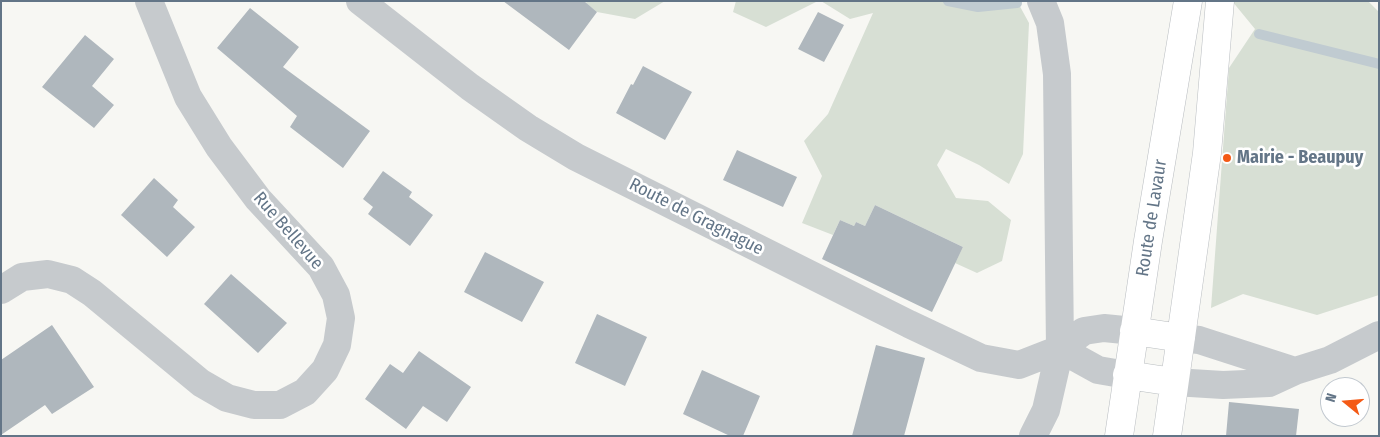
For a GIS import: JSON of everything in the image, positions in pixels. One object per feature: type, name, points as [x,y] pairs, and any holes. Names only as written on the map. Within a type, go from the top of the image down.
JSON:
[{"type":"main road","name":"Route de Lavaur","points":[[1119,436],[1134,331],[1188,1]]},
{"type":"main road","points":[[1166,436],[1207,154],[1220,1]]},
{"type":"main road","points":[[1134,331],[1180,338]]},
{"type":"main road","points":[[1127,376],[1174,382]]},
{"type":"street","name":"Rue Bellevue","points":[[1,290],[22,277],[48,274],[72,280],[92,293],[201,383],[227,398],[254,405],[280,405],[305,392],[325,370],[337,345],[341,318],[336,295],[321,267],[258,199],[219,147],[188,97],[148,1]]},
{"type":"street","name":"Route de Gragnague","points":[[360,1],[470,87],[528,128],[576,157],[909,324],[981,358],[1019,365],[1060,349],[1084,331],[1104,328],[1134,331]]},
{"type":"street","points":[[1033,436],[1046,410],[1060,349],[1057,74],[1050,23],[1042,1]]},
{"type":"street","points":[[1174,382],[1223,385],[1269,383],[1295,371],[1330,360],[1379,335]]},
{"type":"street","points":[[1180,338],[1199,340],[1295,371]]},
{"type":"street","points":[[1060,349],[1098,370],[1127,376]]},
{"type":"shaded area","points":[[587,1],[665,1],[635,19],[597,12],[586,3]]},
{"type":"shaded area","points":[[736,1],[818,1],[766,27],[733,12]]},
{"type":"shaded area","points":[[821,1],[1017,1],[1029,23],[1023,154],[1009,184],[979,165],[946,149],[937,165],[956,198],[988,201],[1011,220],[1002,261],[977,273],[955,263],[963,247],[875,205],[865,226],[856,222],[854,226],[840,220],[833,235],[802,223],[822,176],[804,141],[828,114],[873,13],[850,19]]},
{"type":"shaded area","points":[[1232,1],[1368,1],[1379,12],[1379,295],[1317,315],[1243,294],[1211,308],[1229,68],[1255,29]]},
{"type":"building","points":[[503,1],[584,1],[597,12],[569,50]]},
{"type":"building","points":[[250,8],[299,47],[283,67],[370,131],[343,168],[290,127],[297,116],[217,48]]},
{"type":"building","points":[[818,12],[844,25],[824,62],[798,49]]},
{"type":"building","points":[[85,35],[114,59],[92,86],[114,105],[94,128],[42,87]]},
{"type":"building","points":[[643,66],[692,92],[665,140],[616,113]]},
{"type":"building","points":[[737,150],[797,177],[783,207],[723,180]]},
{"type":"building","points":[[383,171],[412,192],[409,197],[433,215],[410,246],[368,214],[373,207],[363,199]]},
{"type":"building","points":[[154,178],[178,200],[173,207],[195,227],[167,257],[121,215]]},
{"type":"building","points":[[875,205],[963,247],[932,312],[822,259],[840,220],[854,226],[856,222],[865,226]]},
{"type":"building","points":[[485,252],[544,282],[522,322],[464,292]]},
{"type":"building","points":[[231,274],[287,323],[258,353],[204,304]]},
{"type":"building","points":[[597,314],[647,337],[625,386],[575,363]]},
{"type":"building","points":[[52,325],[94,387],[52,414],[45,405],[1,435],[1,360]]},
{"type":"building","points":[[876,345],[925,358],[904,436],[852,436]]},
{"type":"building","points":[[419,351],[471,387],[447,422],[423,406],[406,429],[365,399],[390,364],[403,373]]},
{"type":"building","points":[[702,370],[760,396],[743,436],[730,436],[683,414]]},
{"type":"building","points":[[1229,402],[1299,409],[1296,436],[1226,436]]},
{"type":"waterway","points":[[948,1],[978,7],[1017,3]]},
{"type":"waterway","points":[[1259,34],[1379,64]]},
{"type":"place","name":"Mairie - Beaupuy","points":[[1227,158]]}]
